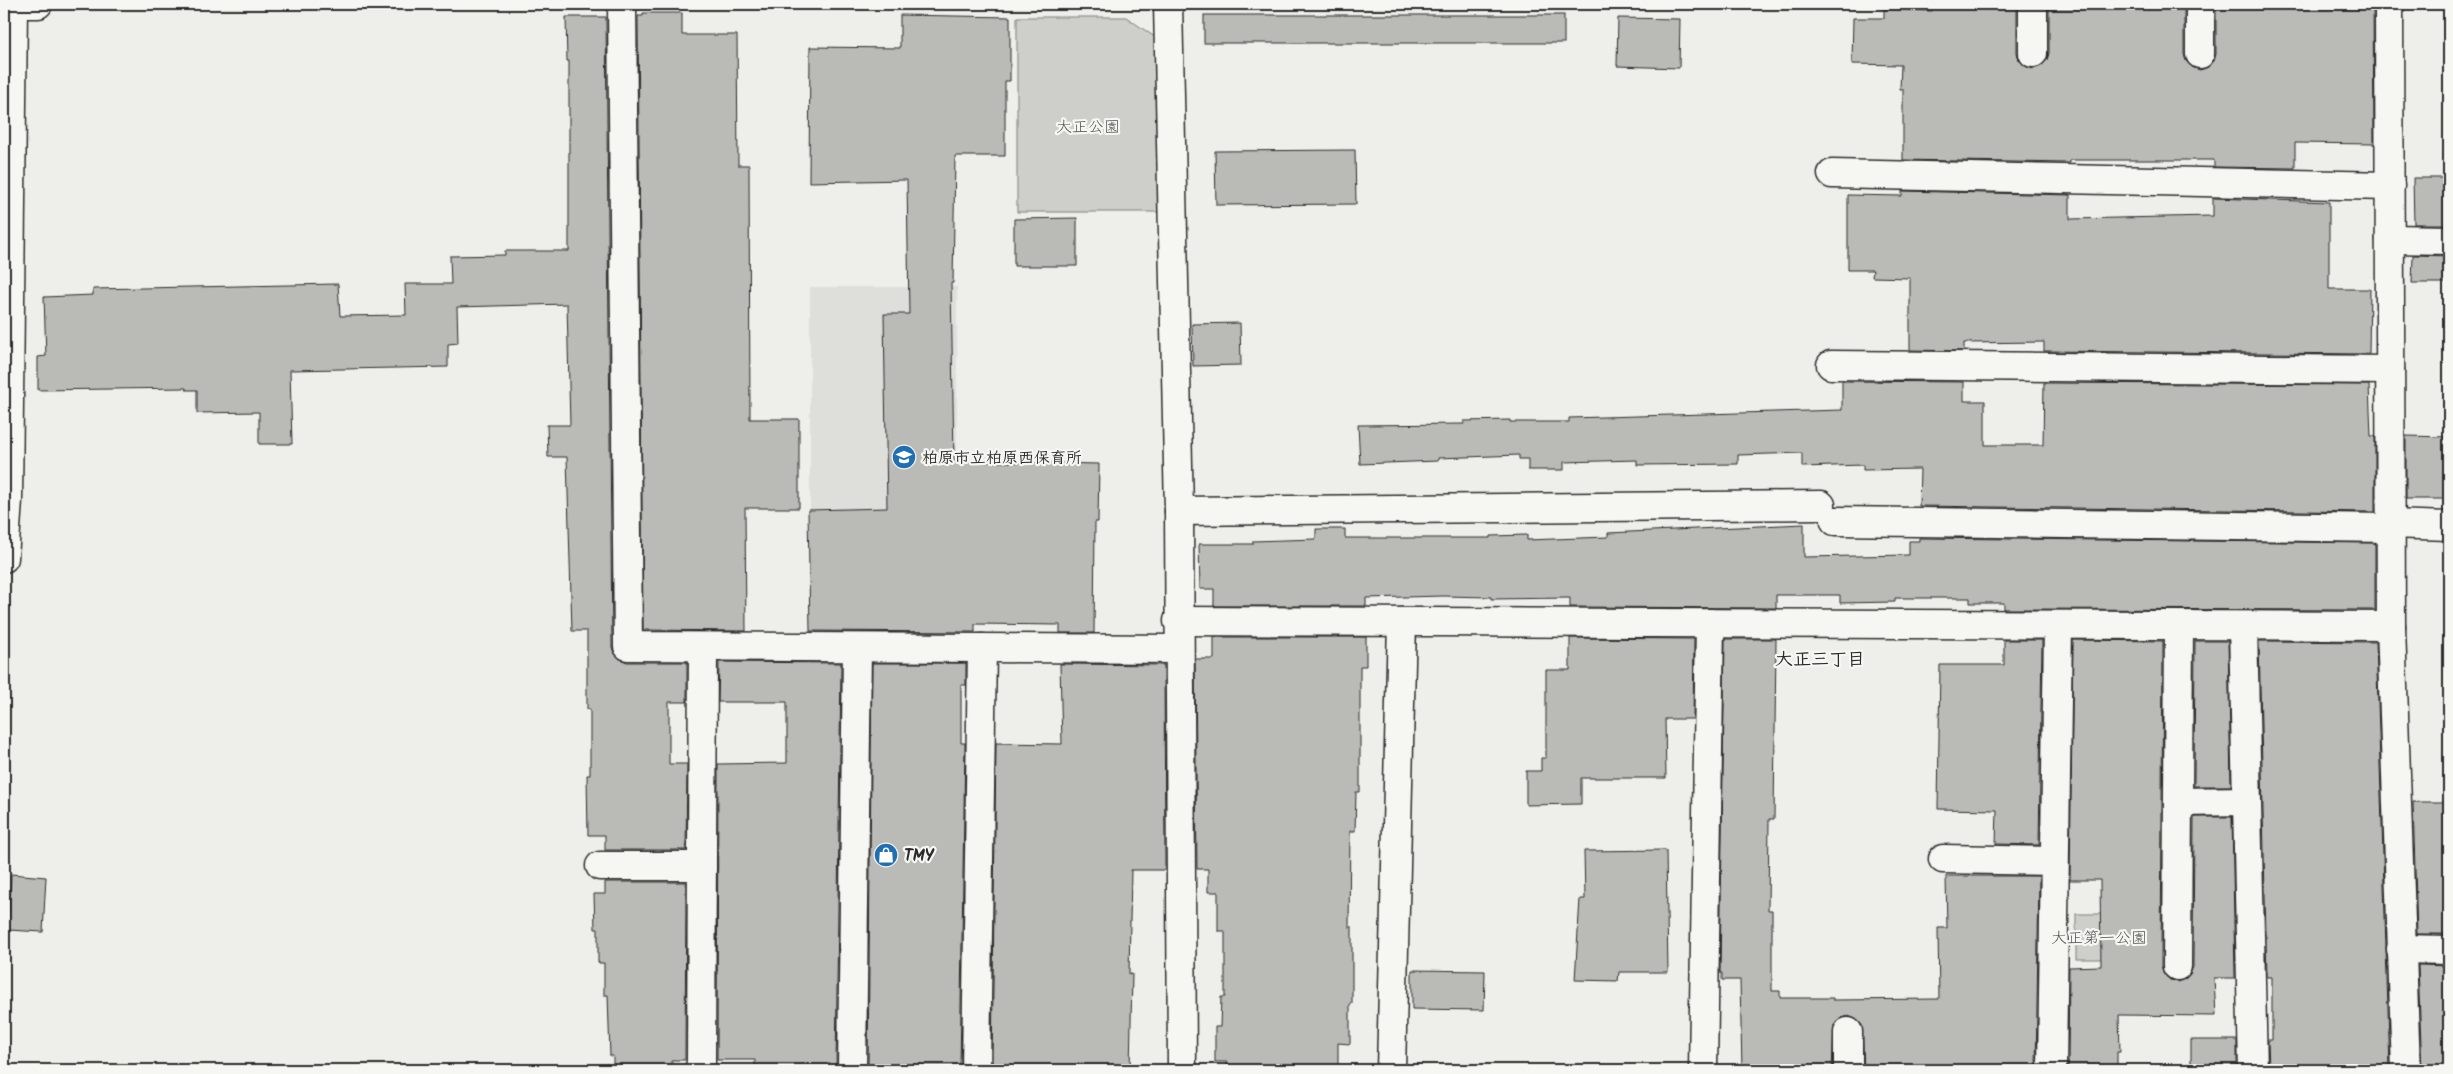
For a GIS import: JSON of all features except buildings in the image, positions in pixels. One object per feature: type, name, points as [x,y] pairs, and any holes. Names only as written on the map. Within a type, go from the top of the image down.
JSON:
[{"type":"street","points":[[4,4],[38,4]]},
{"type":"street","points":[[4,558],[8,500],[13,4]]},
{"type":"street","points":[[622,4],[628,646],[1178,649]]},
{"type":"street","points":[[1168,4],[1179,511],[1178,649],[1182,1070]]},
{"type":"street","points":[[2033,4],[2033,53]]},
{"type":"street","points":[[2200,4],[2200,54]]},
{"type":"street","points":[[2389,4],[2391,626],[2406,1070]]},
{"type":"street","points":[[1832,174],[2390,186]]},
{"type":"street","points":[[2390,239],[2449,240]]},
{"type":"street","points":[[1831,365],[2390,370]]},
{"type":"street","points":[[1179,511],[1828,513],[2449,526]]},
{"type":"street","points":[[1178,621],[2391,626]]},
{"type":"street","points":[[1391,1070],[1402,622]]},
{"type":"street","points":[[1703,1070],[1710,623]]},
{"type":"street","points":[[2052,1070],[2058,625]]},
{"type":"street","points":[[2177,966],[2179,626]]},
{"type":"street","points":[[2242,626],[2253,1070]]},
{"type":"street","points":[[699,1070],[701,1063],[703,647]]},
{"type":"street","points":[[852,1070],[856,648]]},
{"type":"street","points":[[976,1070],[982,648]]},
{"type":"street","points":[[2178,802],[2247,801]]},
{"type":"street","points":[[1943,860],[2054,861]]},
{"type":"street","points":[[600,866],[702,866]]},
{"type":"street","points":[[2401,949],[2449,950]]},
{"type":"street","points":[[1848,1032],[1848,1070]]},
{"type":"shaded area","points":[[810,287],[957,287],[957,638],[810,638]]},
{"type":"green space","name":"大正公園","points":[[1017,17],[1126,17],[1159,40],[1159,212],[1017,212]]},
{"type":"green space","name":"大正第一公園","points":[[2076,914],[2122,914],[2122,959],[2076,959]]},
{"type":"place","name":"柏原市立柏原西保育所","points":[[904,457]]},
{"type":"place","name":"TMY","points":[[886,855]]},
{"type":"district","name":"大正三丁目","points":[[1820,659]]}]
